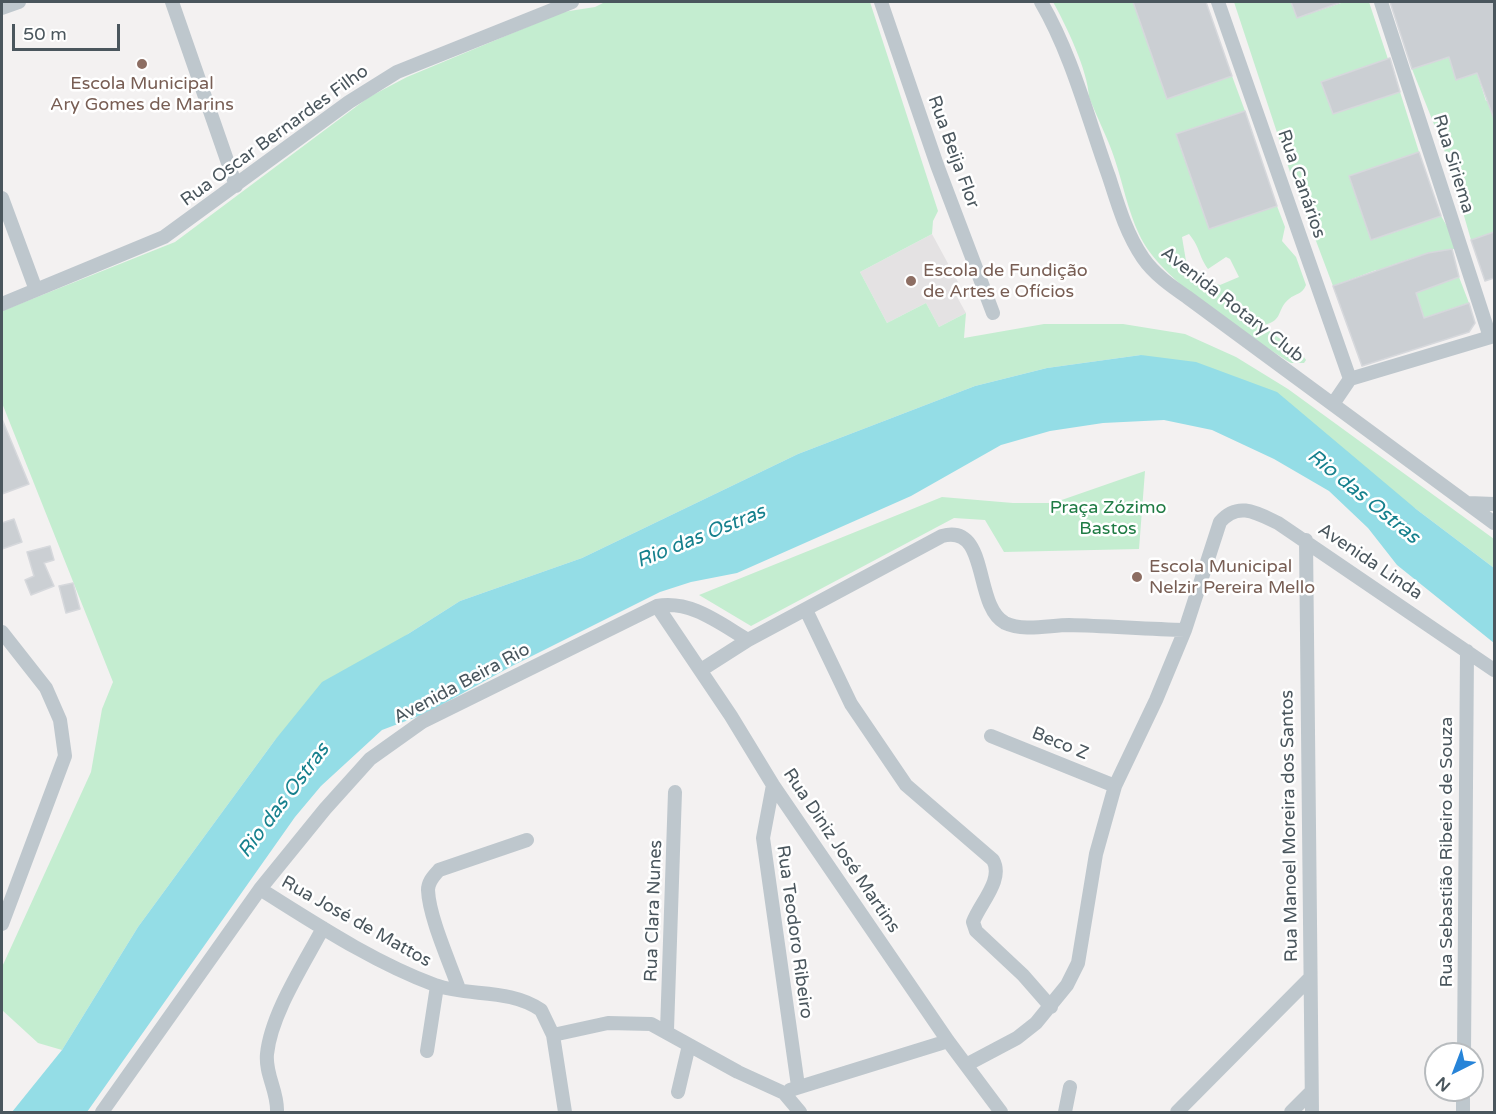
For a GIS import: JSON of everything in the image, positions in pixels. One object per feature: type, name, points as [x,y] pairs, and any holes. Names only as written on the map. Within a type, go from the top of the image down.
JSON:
[{"type":"street","points":[[2,8],[19,2]]},
{"type":"street","points":[[172,2],[236,186]]},
{"type":"street","name":"Rua Oscar Bernardes Filho","points":[[2,304],[164,237],[340,109],[398,72],[572,2]]},
{"type":"street","name":"Rua Beija Flor","points":[[881,2],[993,313]]},
{"type":"street","name":"Avenida Rotary Club","points":[[1041,2],[1053,22],[1066,56],[1127,231],[1144,259],[1162,279],[1494,523]]},
{"type":"street","name":"Rua Canários","points":[[1218,2],[1350,379]]},
{"type":"street","name":"Rua Siriema","points":[[1381,2],[1492,337]]},
{"type":"street","points":[[2,198],[36,290]]},
{"type":"street","points":[[1333,404],[1350,379],[1492,337]]},
{"type":"street","points":[[1466,502],[1494,504]]},
{"type":"street","name":"Avenida Linda","points":[[1185,630],[1220,522],[1228,512],[1244,509],[1278,523],[1306,540],[1494,670]]},
{"type":"street","points":[[701,670],[748,640],[942,536],[953,533],[962,536],[974,549],[987,599],[995,614],[1005,622],[1037,627],[1185,630],[1156,700],[1115,786],[1096,854],[1078,963],[1067,985],[1051,1007],[1017,1038],[966,1065]]},
{"type":"street","name":"Rua Manoel Moreira dos Santos","points":[[1306,540],[1312,1113]]},
{"type":"street","name":"Avenida Beira Rio","points":[[107,1111],[261,889],[325,809],[379,752],[422,722],[657,606],[673,604],[686,606],[748,640]]},
{"type":"street","name":"Rua Diniz José Martins","points":[[657,606],[701,670],[773,785],[948,1041],[1001,1113]]},
{"type":"street","points":[[806,610],[851,704],[906,785],[993,860],[997,867],[996,877],[973,922],[976,931],[1023,975],[1051,1007]]},
{"type":"street","points":[[2,632],[46,688],[60,720],[65,756],[2,924]]},
{"type":"street","name":"Rua Sebastião Ribeiro de Souza","points":[[1464,1042],[1467,651]]},
{"type":"street","name":"Beco Z","points":[[991,736],[1115,786]]},
{"type":"street","name":"Rua Teodoro Ribeiro","points":[[773,785],[763,838],[798,1086]]},
{"type":"street","name":"Rua Clara Nunes","points":[[667,1030],[675,792]]},
{"type":"street","points":[[459,989],[428,890],[431,880],[439,870],[527,840]]},
{"type":"street","name":"Rua José de Mattos","points":[[261,889],[322,928],[437,986],[510,996],[541,1010],[553,1035],[565,1113]]},
{"type":"street","points":[[277,1113],[278,1099],[268,1073],[267,1054],[274,1025],[322,928]]},
{"type":"street","points":[[1177,1113],[1310,978]]},
{"type":"street","points":[[427,1051],[437,986]]},
{"type":"street","points":[[553,1035],[616,1022],[651,1024],[667,1030],[689,1045],[784,1092],[800,1113]]},
{"type":"street","points":[[784,1092],[948,1041]]},
{"type":"street","points":[[678,1092],[689,1045]]},
{"type":"street","points":[[1065,1113],[1070,1087]]},
{"type":"street","points":[[1291,1113],[1311,1092]]},
{"type":"shaded area","name":"Escola de Fundição de Artes e Ofícios","points":[[932,234],[958,282],[951,286],[966,313],[939,327],[926,303],[887,323],[860,272]]},
{"type":"green space","points":[[605,2],[870,2],[938,211],[933,221],[932,234],[860,272],[887,323],[926,303],[939,327],[966,313],[964,338],[1044,324],[1123,324],[1185,334],[1236,357],[1288,389],[1494,539],[1494,568],[1416,509],[1141,355],[1047,368],[975,386],[798,454],[582,558],[460,601],[408,634],[275,740],[138,927],[62,1050],[38,1043],[2,1010],[2,967],[91,772],[102,709],[113,682],[2,403],[2,311],[175,242],[369,97],[407,77],[563,12],[595,7]]},
{"type":"green space","points":[[1053,2],[1139,2],[1134,4],[1167,99],[1232,76],[1245,111],[1177,134],[1209,229],[1277,206],[1285,227],[1282,241],[1296,257],[1306,285],[1301,292],[1285,303],[1275,320],[1264,325],[1302,355],[1306,360],[1304,363],[1291,363],[1206,306],[1165,270],[1150,252],[1135,225],[1112,152],[1089,97],[1081,62]],"holes":[[[1189,234],[1208,269],[1226,257],[1230,259],[1239,277],[1220,285],[1188,276],[1184,278],[1187,267],[1182,237]]]},
{"type":"green space","points":[[1234,2],[1291,2],[1297,18],[1344,2],[1369,2],[1388,59],[1321,82],[1333,114],[1400,92],[1419,152],[1372,240],[1441,216],[1460,248],[1428,253],[1389,266],[1400,298],[1388,302],[1376,270],[1333,286],[1290,172]]},
{"type":"green space","points":[[1450,57],[1456,80],[1477,73],[1486,101],[1494,98],[1494,232],[1471,240],[1447,157],[1412,69]]},
{"type":"green space","points":[[1459,277],[1469,303],[1424,318],[1416,293]]},
{"type":"green space","name":"Praça Zózimo Bastos","points":[[1145,471],[1139,549],[1004,552],[985,520],[954,518],[751,626],[699,595],[942,497],[1013,503],[1053,503]]},
{"type":"water","name":"Rio das Ostras","points":[[1141,355],[1196,362],[1277,392],[1416,509],[1494,568],[1494,643],[1397,565],[1368,528],[1329,491],[1274,459],[1212,430],[1164,420],[1103,423],[1050,431],[1001,445],[911,496],[737,573],[691,582],[660,592],[510,667],[427,713],[382,730],[321,786],[295,817],[87,1112],[12,1112],[62,1050],[138,927],[275,740],[322,682],[408,634],[460,601],[582,558],[798,454],[975,386],[1047,368]]},
{"type":"building","points":[[1133,2],[1206,2],[1232,76],[1167,99]]},
{"type":"building","points":[[1291,2],[1338,2],[1339,3],[1297,18]]},
{"type":"building","points":[[1390,2],[1494,2],[1494,119],[1477,73],[1456,80],[1449,57],[1412,69]]},
{"type":"building","points":[[1390,58],[1400,92],[1333,114],[1321,82]]},
{"type":"building","points":[[1245,111],[1277,206],[1209,229],[1176,134]]},
{"type":"building","points":[[1419,152],[1441,216],[1371,240],[1349,176]]},
{"type":"building","points":[[1494,232],[1494,278],[1485,281],[1471,240]]},
{"type":"building","points":[[1452,249],[1459,277],[1416,293],[1424,318],[1469,303],[1475,323],[1469,332],[1362,366],[1333,286],[1428,253]]},
{"type":"building","points":[[2,419],[29,484],[2,494]]},
{"type":"building","points":[[14,519],[22,542],[2,549],[2,523]]},
{"type":"building","points":[[50,546],[54,560],[44,563],[54,586],[31,595],[25,580],[34,576],[27,552]]},
{"type":"building","points":[[73,583],[80,609],[66,613],[59,586]]},
{"type":"place","name":"Escola Municipal Ary Gomes de Marins","points":[[142,64]]},
{"type":"place","name":"Escola de Fundição de Artes e Ofícios","points":[[911,281]]},
{"type":"place","name":"Escola Municipal Nelzir Pereira Mello","points":[[1137,577]]}]
